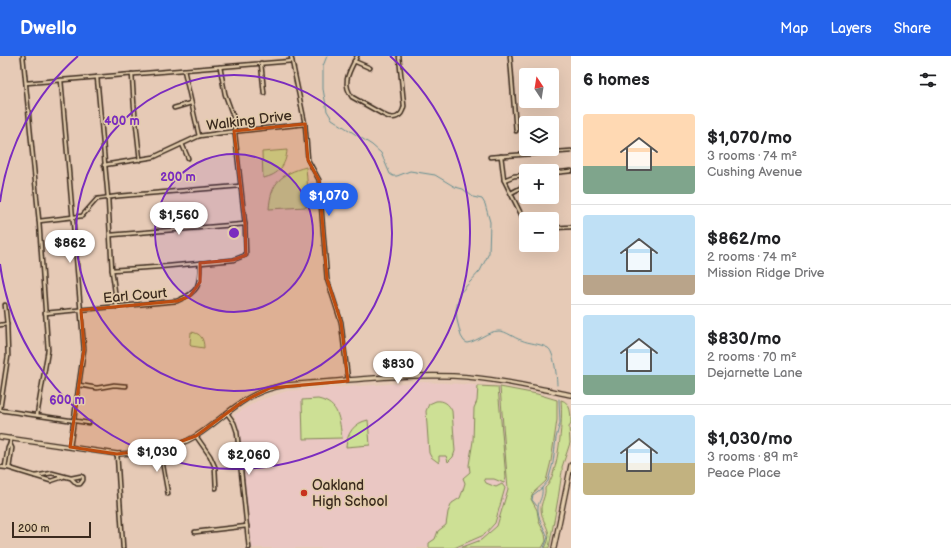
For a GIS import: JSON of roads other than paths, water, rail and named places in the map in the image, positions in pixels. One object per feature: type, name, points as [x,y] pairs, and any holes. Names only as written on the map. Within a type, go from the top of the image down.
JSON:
[{"type":"main road","points":[[0,437],[117,454],[160,450],[179,444],[196,436],[256,394],[270,388],[285,385],[348,380],[413,376],[454,376],[498,381],[571,395]]},
{"type":"main road","points":[[554,548],[571,465]]},
{"type":"street","points":[[23,56],[39,221],[48,350],[37,415]]},
{"type":"street","points":[[291,56],[305,124],[308,160],[319,180],[327,279],[341,322],[348,380]]},
{"type":"street","points":[[357,56],[346,79],[346,86],[349,93],[352,97],[389,118],[396,118],[402,114],[404,106],[399,56]]},
{"type":"street","points":[[510,56],[516,131]]},
{"type":"street","points":[[26,83],[292,61]]},
{"type":"street","points":[[354,61],[370,68]]},
{"type":"street","points":[[261,63],[264,93]]},
{"type":"street","points":[[112,270],[233,260],[246,255],[245,224],[233,116],[225,94],[220,67]]},
{"type":"street","points":[[184,70],[199,136]]},
{"type":"street","points":[[132,74],[140,160]]},
{"type":"street","points":[[97,78],[111,235],[112,270],[117,307]]},
{"type":"street","points":[[61,80],[84,349],[70,447]]},
{"type":"street","points":[[174,108],[191,103]]},
{"type":"street","name":"Walking Drive","points":[[104,166],[154,157],[199,136],[305,124]]},
{"type":"street","points":[[182,144],[188,158]]},
{"type":"street","points":[[490,157],[571,151]]},
{"type":"street","points":[[501,156],[504,180],[520,212]]},
{"type":"street","points":[[559,172],[571,171]]},
{"type":"street","points":[[504,180],[519,176]]},
{"type":"street","points":[[39,221],[82,216],[97,199],[240,186]]},
{"type":"street","points":[[510,194],[519,189]]},
{"type":"street","points":[[111,235],[245,224]]},
{"type":"street","points":[[559,228],[571,227]]},
{"type":"street","name":"Earl Court","points":[[45,313],[177,301],[190,296],[200,282],[200,263]]},
{"type":"street","points":[[5,305],[8,356],[0,410],[90,423]]},
{"type":"street","points":[[0,325],[7,324]]},
{"type":"street","points":[[79,385],[97,388],[114,385],[126,386]]},
{"type":"street","points":[[227,413],[234,423],[237,432],[250,548]]},
{"type":"street","points":[[196,436],[210,456],[215,467],[216,488]]},
{"type":"street","points":[[5,467],[11,438]]},
{"type":"street","points":[[9,468],[12,448],[10,444]]},
{"type":"street","points":[[160,450],[168,494]]},
{"type":"street","points":[[117,454],[123,548]]},
{"type":"street","points":[[0,468],[9,468],[51,481],[64,477]]},
{"type":"street","points":[[35,476],[52,473],[71,478]]},
{"type":"street","points":[[195,532],[247,526]]},
{"type":"waterway","points":[[327,56],[323,66],[323,89],[327,111],[332,119],[372,145],[381,153],[390,174],[397,176],[410,171],[435,175],[455,187],[463,189],[473,197],[482,199],[485,204],[490,222],[489,253],[480,271],[460,293],[456,310],[461,336],[464,341],[467,343],[471,342],[495,331],[499,331],[524,341],[545,346],[552,354],[556,371],[557,385]]},
{"type":"waterway","points":[[544,548],[548,537],[540,519],[538,507],[542,494],[542,488],[548,481],[553,463],[556,438],[560,423],[559,399]]},
{"type":"waterway","points":[[537,506],[532,500],[533,495],[542,488]]},
{"type":"place","name":"Oakland High School","points":[[304,493]]}]
